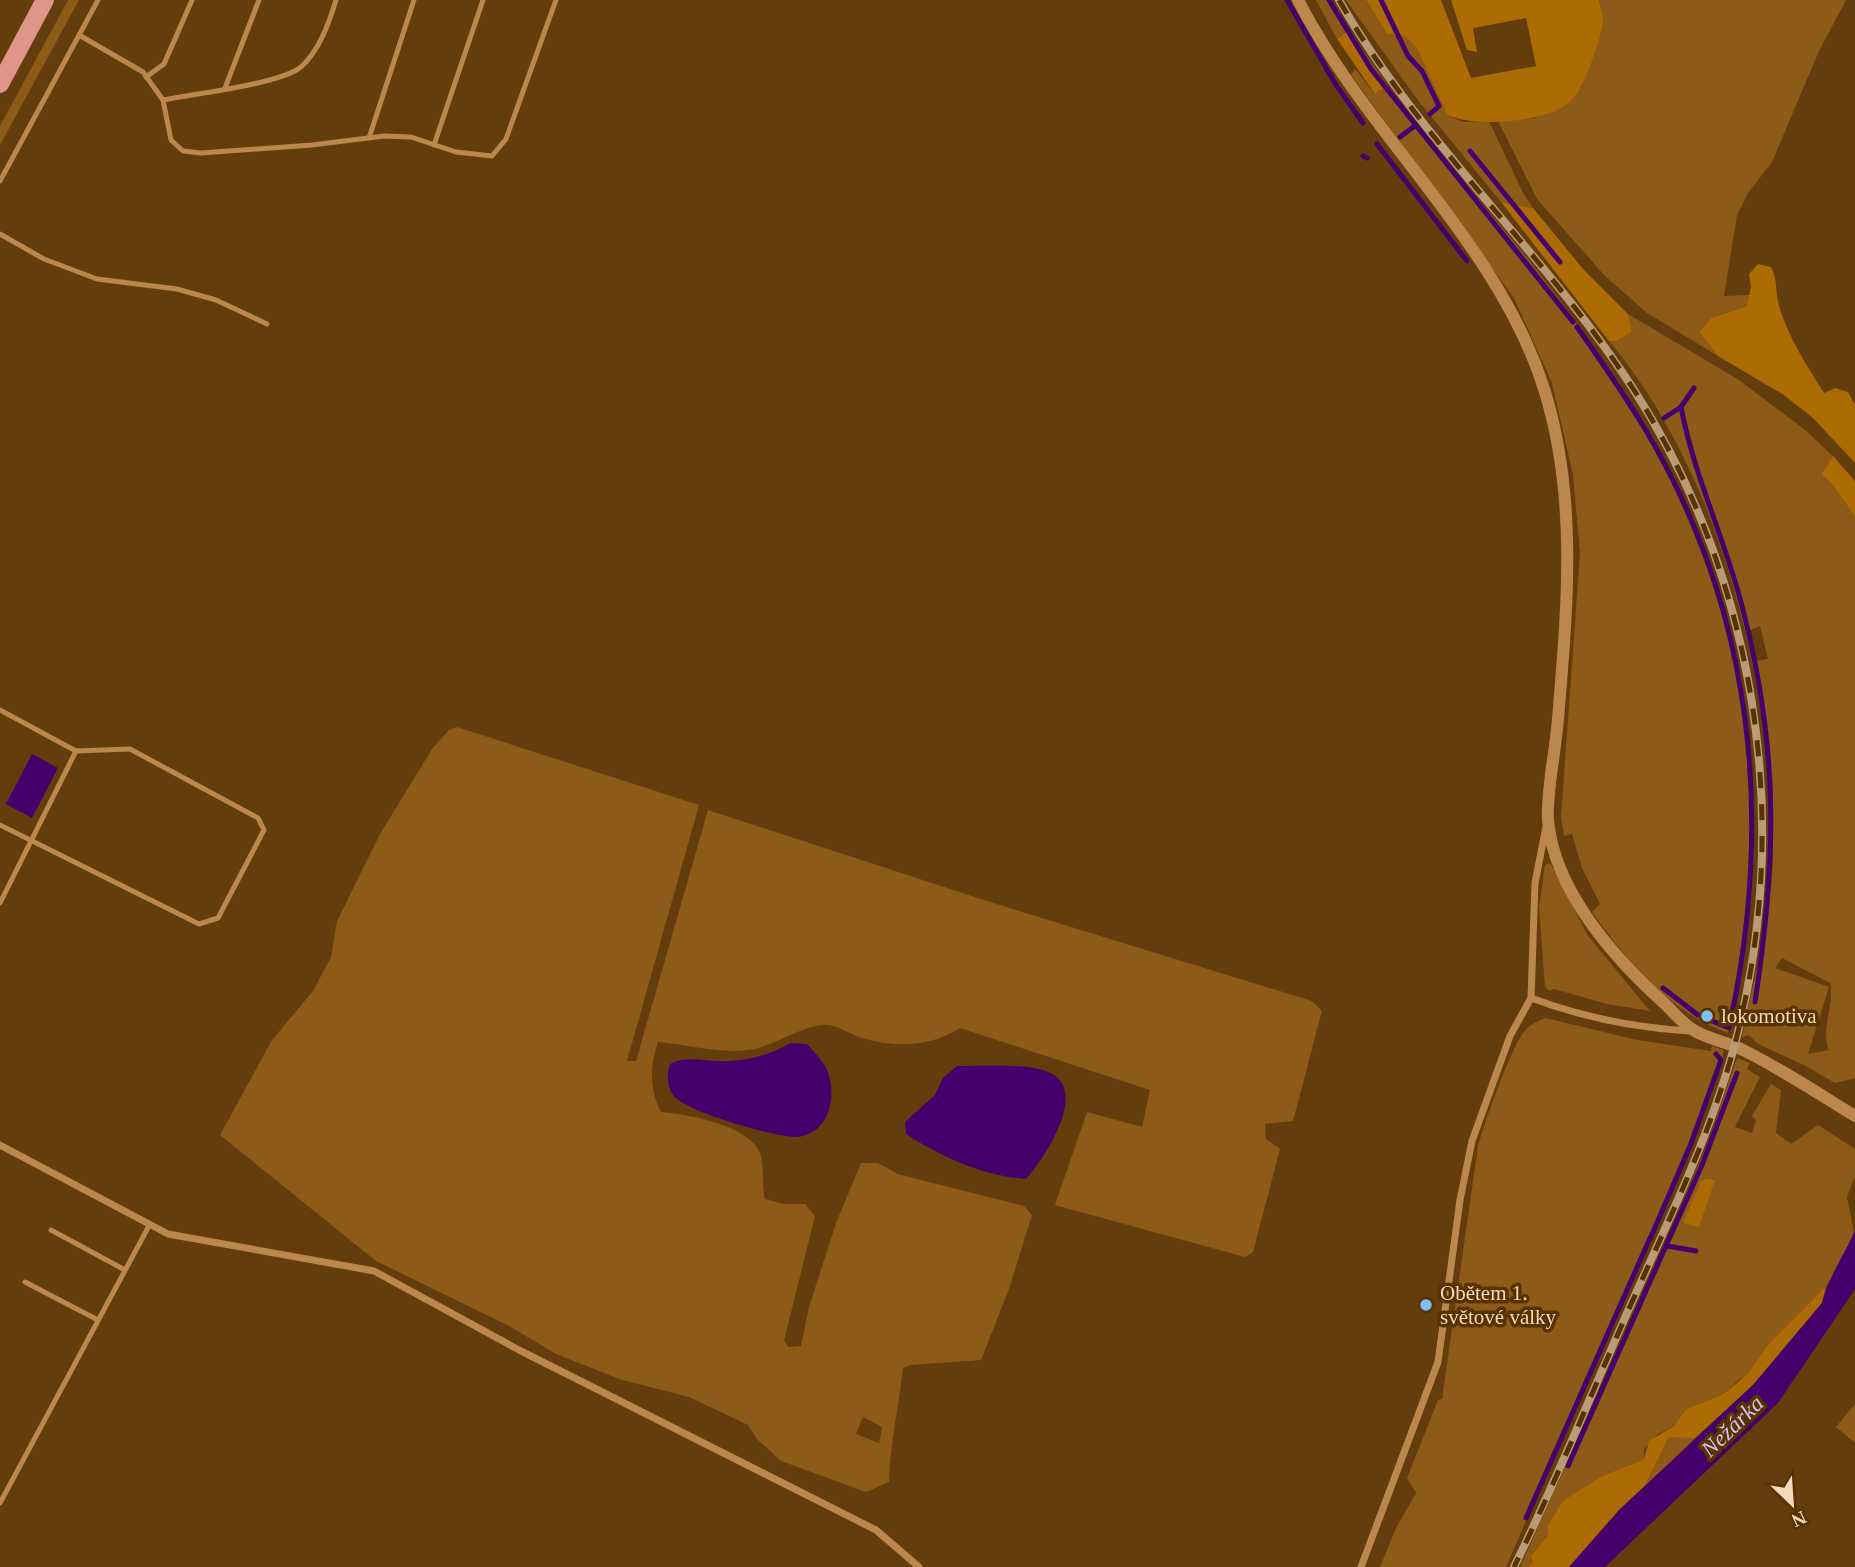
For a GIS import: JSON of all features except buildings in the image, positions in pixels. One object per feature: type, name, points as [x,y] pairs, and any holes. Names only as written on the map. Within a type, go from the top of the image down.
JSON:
[{"type":"main road","points":[[0,84],[45,0]]},
{"type":"street","points":[[1298,0],[1343,79],[1495,284],[1528,344],[1558,437],[1565,487],[1569,584],[1548,819],[1535,883],[1531,998],[1510,1036],[1472,1141],[1460,1200],[1438,1362],[1361,1567]]},
{"type":"street","points":[[1548,819],[1558,858],[1587,918],[1631,973],[1694,1031]]},
{"type":"street","points":[[1531,998],[1565,1010],[1647,1029],[1694,1031],[1745,1051],[1855,1116]]},
{"type":"street","points":[[0,1145],[168,1234],[374,1271],[519,1350],[876,1530],[919,1567]]},
{"type":"lane","points":[[0,181],[98,0]]},
{"type":"lane","points":[[146,77],[164,64],[192,0]]},
{"type":"lane","points":[[225,88],[259,0]]},
{"type":"lane","points":[[163,100],[270,79],[300,67],[326,32],[336,0]]},
{"type":"lane","points":[[369,138],[414,0]]},
{"type":"lane","points":[[434,145],[483,0]]},
{"type":"lane","points":[[79,35],[146,77],[163,100],[172,140],[183,151],[201,153],[369,138],[411,137],[456,152],[492,156],[506,139],[556,0]]},
{"type":"lane","points":[[0,233],[44,259],[97,279],[177,289],[216,300],[267,324]]},
{"type":"lane","points":[[0,710],[76,751],[130,748],[258,818],[264,830],[218,918],[199,924],[0,825]]},
{"type":"lane","points":[[0,902],[76,751]]},
{"type":"lane","points":[[0,1503],[150,1224]]},
{"type":"lane","points":[[51,1230],[125,1270]]},
{"type":"lane","points":[[26,1282],[98,1320]]},
{"type":"shaded area","points":[[68,0],[79,0],[0,145],[0,126]]},
{"type":"shaded area","points":[[1316,0],[1332,0],[1354,37],[1403,106],[1539,273],[1586,337],[1628,402],[1665,469],[1695,537],[1720,608],[1738,681],[1750,757],[1754,837],[1752,886],[1728,1033],[1687,1012],[1651,983],[1620,949],[1592,912],[1600,904],[1582,868],[1572,834],[1564,836],[1561,817],[1580,553],[1573,475],[1552,383],[1514,298],[1351,75],[1355,69],[1375,94],[1386,87],[1346,31],[1337,39]]},
{"type":"shaded area","points":[[1346,0],[1366,0],[1387,34],[1405,36],[1418,50],[1447,115],[1463,122],[1489,121],[1523,193],[1533,208],[1501,202],[1417,99]]},
{"type":"shaded area","points":[[1366,0],[1441,0],[1471,78],[1536,66],[1526,18],[1473,28],[1477,52],[1467,50],[1451,0],[1599,0],[1603,16],[1597,48],[1587,74],[1571,101],[1560,109],[1528,119],[1475,121],[1447,115],[1418,50],[1405,36],[1387,34]]},
{"type":"shaded area","points":[[1599,0],[1846,0],[1819,51],[1772,162],[1748,193],[1737,215],[1724,296],[1751,295],[1747,306],[1711,318],[1699,332],[1718,356],[1647,313],[1605,276],[1537,199],[1498,121],[1535,118],[1571,101],[1593,59],[1603,17]]},
{"type":"shaded area","points":[[1347,31],[1386,87],[1375,94],[1337,39]]},
{"type":"shaded area","points":[[1501,202],[1533,208],[1583,269],[1628,314],[1632,332],[1616,341],[1609,341]]},
{"type":"shaded area","points":[[1758,264],[1771,267],[1784,320],[1799,352],[1824,393],[1835,388],[1848,392],[1855,405],[1855,463],[1813,418],[1784,395],[1718,356],[1699,332],[1711,318],[1747,306],[1751,287],[1749,274]]},
{"type":"shaded area","points":[[1628,314],[1739,380],[1804,429],[1833,456],[1821,474],[1832,484],[1855,517],[1855,1078],[1835,1083],[1758,1044],[1749,1035],[1742,1037],[1763,941],[1772,868],[1769,779],[1761,712],[1731,578],[1708,513],[1680,451],[1647,393],[1609,341],[1632,332]],"holes":[[[1760,626],[1768,659],[1756,661],[1748,631]],[[1782,958],[1830,983],[1831,1001],[1826,1034],[1829,1050],[1808,1054],[1829,987],[1775,968]]]},
{"type":"shaded area","points":[[1833,456],[1855,481],[1855,517],[1832,484],[1821,474]]},
{"type":"shaded area","points":[[457,727],[699,805],[627,1061],[636,1061],[708,810],[987,901],[1312,1001],[1322,1011],[1293,1121],[1265,1124],[1266,1139],[1280,1149],[1253,1252],[1245,1257],[1055,1205],[1087,1112],[1142,1127],[1150,1090],[960,1028],[937,1039],[912,1044],[875,1041],[826,1025],[809,1028],[743,1051],[658,1042],[652,1077],[654,1095],[661,1112],[715,1122],[742,1134],[752,1142],[761,1156],[765,1199],[783,1204],[805,1204],[815,1216],[784,1341],[789,1347],[801,1346],[809,1307],[836,1223],[861,1163],[878,1163],[898,1174],[1024,1206],[1032,1215],[1009,1289],[981,1360],[911,1365],[903,1368],[889,1482],[866,1492],[781,1461],[757,1439],[748,1425],[689,1397],[622,1380],[556,1354],[509,1326],[376,1261],[220,1135],[272,1040],[313,991],[331,957],[337,921],[380,834],[432,749],[449,730]],"holes":[[[863,1417],[882,1427],[879,1443],[856,1434]]]},
{"type":"shaded area","points":[[1550,863],[1588,936],[1650,1011],[1607,1004],[1554,989],[1549,991],[1545,987],[1539,907],[1545,865]]},
{"type":"shaded area","points":[[1546,1018],[1637,1040],[1711,1051],[1712,1046],[1723,1050],[1723,1055],[1690,1146],[1506,1567],[1380,1567],[1396,1528],[1416,1493],[1407,1478],[1438,1400],[1442,1399],[1481,1135],[1517,1043],[1528,1028]]},
{"type":"shaded area","points":[[1737,1058],[1750,1063],[1747,1069],[1760,1077],[1735,1127],[1752,1133],[1756,1120],[1752,1116],[1771,1084],[1781,1090],[1776,1133],[1791,1144],[1818,1125],[1855,1149],[1855,1176],[1847,1197],[1854,1232],[1842,1262],[1826,1286],[1768,1344],[1749,1372],[1721,1395],[1686,1409],[1674,1426],[1658,1434],[1644,1449],[1644,1459],[1602,1476],[1563,1502],[1547,1526],[1548,1535],[1531,1556],[1534,1563],[1529,1567],[1520,1567],[1662,1252],[1710,1137]]},
{"type":"shaded area","points":[[1715,1180],[1699,1227],[1683,1223],[1701,1181]]},
{"type":"shaded area","points":[[1826,1286],[1822,1303],[1753,1385],[1695,1438],[1669,1437],[1643,1490],[1620,1509],[1569,1567],[1529,1567],[1533,1563],[1531,1556],[1548,1535],[1547,1526],[1563,1501],[1602,1476],[1644,1459],[1649,1441],[1674,1426],[1686,1409],[1721,1395],[1736,1384],[1749,1372],[1768,1344]]},
{"type":"shaded area","points":[[1855,1404],[1855,1443],[1836,1427]]},
{"type":"shaded area","points":[[1669,1437],[1695,1438],[1643,1490]]},
{"type":"water","points":[[32,754],[58,768],[32,818],[6,804]]},
{"type":"water","points":[[791,1043],[807,1044],[823,1063],[830,1080],[831,1102],[828,1113],[816,1130],[807,1135],[784,1136],[730,1122],[681,1101],[673,1095],[669,1087],[670,1064],[677,1061],[746,1059]]},
{"type":"water","points":[[957,1066],[1034,1068],[1054,1075],[1063,1085],[1066,1097],[1059,1127],[1026,1179],[994,1174],[963,1164],[906,1134],[905,1122],[935,1095],[943,1078]]},
{"type":"water","name":"Nežárka","points":[[1855,1231],[1855,1289],[1778,1403],[1605,1567],[1569,1567],[1620,1509],[1753,1385],[1822,1303],[1832,1276]]},
{"type":"waterway","points":[[1287,0],[1336,85],[1363,123]]},
{"type":"waterway","points":[[1329,0],[1371,69],[1573,322]]},
{"type":"waterway","points":[[1381,0],[1408,56],[1422,71],[1439,106],[1430,114]]},
{"type":"waterway","points":[[1400,137],[1416,125]]},
{"type":"waterway","points":[[1377,144],[1467,261]]},
{"type":"waterway","points":[[1470,151],[1560,262]]},
{"type":"waterway","points":[[1363,156],[1367,158]]},
{"type":"waterway","points":[[1577,327],[1645,429],[1682,499],[1711,571],[1732,645],[1745,720],[1751,796],[1750,873],[1743,951],[1729,1028],[1698,1015],[1663,988]]},
{"type":"waterway","points":[[1664,418],[1681,407],[1694,388]]},
{"type":"waterway","points":[[1681,407],[1694,458],[1742,606],[1763,708],[1771,804],[1770,851],[1755,1002]]},
{"type":"waterway","points":[[1650,1239],[1690,1146],[1721,1060],[1716,1054]]},
{"type":"waterway","points":[[1568,1466],[1702,1165],[1737,1073]]},
{"type":"waterway","points":[[1526,1518],[1650,1238]]},
{"type":"waterway","points":[[1667,1246],[1696,1251]]},
{"type":"railway","points":[[1339,0],[1406,101],[1562,292],[1634,390],[1676,464],[1709,541],[1735,621],[1752,702],[1761,786],[1761,870],[1753,953],[1727,1073],[1686,1180],[1514,1567]]},
{"type":"place","name":"lokomotiva","points":[[1707,1016]]},
{"type":"place","name":"Obětem 1. světové války","points":[[1426,1305]]}]
